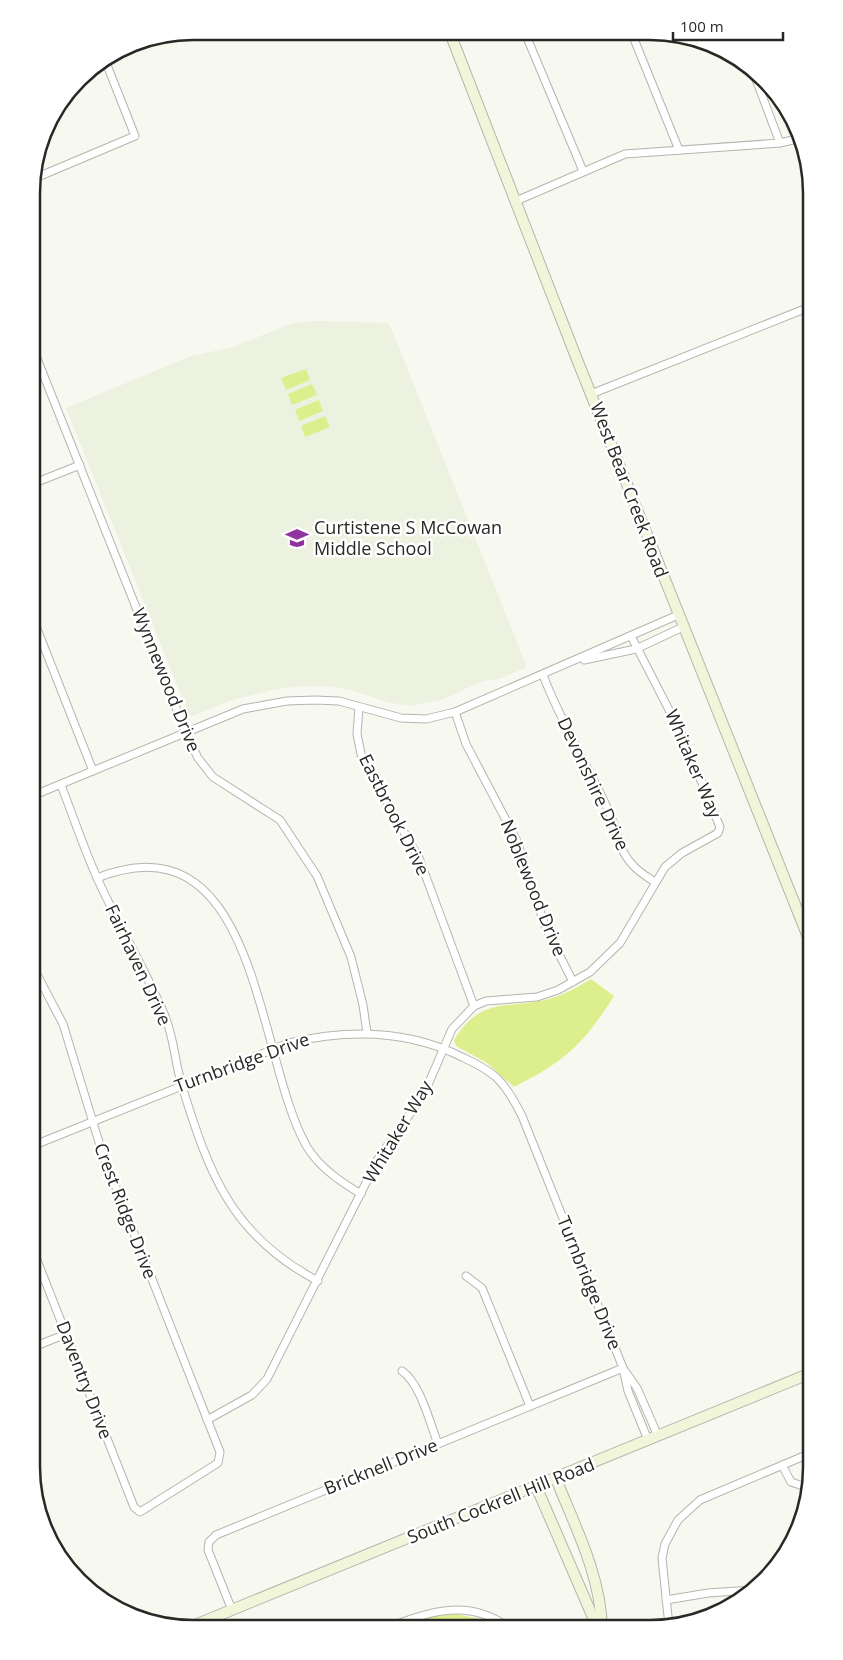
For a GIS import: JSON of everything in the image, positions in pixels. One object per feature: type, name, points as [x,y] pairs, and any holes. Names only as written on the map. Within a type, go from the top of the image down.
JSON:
[{"type":"main road","name":"West Bear Creek Road","points":[[453,40],[683,627],[803,925]]},
{"type":"main road","name":"South Cockrell Hill Road","points":[[207,1620],[556,1479],[803,1376]]},
{"type":"main road","points":[[556,1479],[588,1558],[597,1589],[601,1620]]},
{"type":"main road","points":[[536,1486],[594,1620]]},
{"type":"street","points":[[528,40],[583,171]]},
{"type":"street","points":[[634,40],[679,150]]},
{"type":"street","points":[[41,176],[134,136],[107,67]]},
{"type":"street","points":[[758,85],[780,143]]},
{"type":"street","points":[[516,201],[625,154],[780,143],[793,140]]},
{"type":"street","points":[[591,394],[803,310]]},
{"type":"street","name":"Wynnewood Drive","points":[[40,366],[186,734],[198,758],[213,777],[280,820],[312,868],[334,911],[350,957],[363,1005],[367,1033]]},
{"type":"street","points":[[40,481],[80,465]]},
{"type":"street","points":[[40,793],[186,734],[243,708],[287,701],[338,701],[401,718],[414,719],[455,712],[543,675],[678,614]]},
{"type":"street","points":[[571,662],[636,649],[683,627]]},
{"type":"street","points":[[40,636],[93,771]]},
{"type":"street","name":"Whitaker Way","points":[[207,1420],[252,1394],[267,1379],[378,1159],[424,1094],[452,1029],[474,1006],[486,1001],[537,997],[573,982],[590,972],[620,943],[665,867],[682,853],[718,833],[720,827],[684,739],[658,686],[630,636]]},
{"type":"street","name":"Devonshire Drive","points":[[543,675],[551,697],[586,763],[614,822],[622,848],[630,863],[655,882]]},
{"type":"street","name":"Eastbrook Drive","points":[[359,707],[357,734],[361,754],[369,772],[419,858],[474,1006]]},
{"type":"street","name":"Noblewood Drive","points":[[455,712],[466,744],[517,841],[545,926],[573,982]]},
{"type":"street","name":"Fairhaven Drive","points":[[61,785],[97,878],[151,984],[168,1024],[181,1084],[207,1159],[234,1211],[254,1236],[274,1252],[318,1280]]},
{"type":"street","points":[[97,878],[130,867],[152,866],[172,872],[195,883],[212,898],[230,924],[247,962],[261,1004],[272,1050],[308,1148],[331,1174],[361,1194]]},
{"type":"street","name":"Crest Ridge Drive","points":[[40,980],[64,1024],[91,1122],[221,1457]]},
{"type":"street","name":"Turnbridge Drive","points":[[40,1143],[181,1084],[289,1043],[320,1036],[367,1033],[402,1037],[444,1047],[496,1077],[510,1094],[522,1116],[623,1368],[637,1388],[653,1438]]},
{"type":"street","name":"Daventry Drive","points":[[40,1266],[134,1507],[140,1512],[218,1463],[221,1457]]},
{"type":"street","points":[[466,1276],[482,1288],[530,1406]]},
{"type":"street","points":[[40,1345],[66,1334]]},
{"type":"street","name":"Bricknell Drive","points":[[232,1610],[208,1550],[209,1542],[216,1535],[623,1368]]},
{"type":"street","points":[[402,1371],[410,1376],[416,1387],[438,1444]]},
{"type":"street","points":[[668,1619],[662,1558],[666,1544],[678,1520],[700,1500],[803,1456]]},
{"type":"street","points":[[782,1465],[791,1482],[802,1486]]},
{"type":"street","points":[[666,1600],[708,1593],[739,1591]]},
{"type":"street","points":[[414,1620],[436,1611],[452,1609],[481,1614],[493,1620]]},
{"type":"shaded area","name":"Curtistene S McCowan Middle School","points":[[318,321],[389,323],[527,667],[499,679],[483,681],[441,700],[410,706],[387,702],[354,691],[328,686],[300,686],[273,690],[229,701],[190,717],[66,408],[191,356],[233,347],[293,323]]},
{"type":"green space","points":[[306,369],[310,380],[286,390],[281,378]]},
{"type":"green space","points":[[312,384],[317,395],[292,405],[288,394]]},
{"type":"green space","points":[[319,400],[323,411],[299,421],[295,410]]},
{"type":"green space","points":[[325,416],[330,427],[305,437],[301,426]]},
{"type":"green space","points":[[591,979],[614,996],[603,1013],[593,1027],[560,1060],[514,1087],[487,1063],[456,1046],[454,1040],[464,1026],[485,1010],[549,999],[576,988]]},
{"type":"green space","points":[[456,1614],[484,1620],[420,1620],[434,1616]]},
{"type":"place","name":"Curtistene S McCowan Middle School","points":[[297,538]]}]
